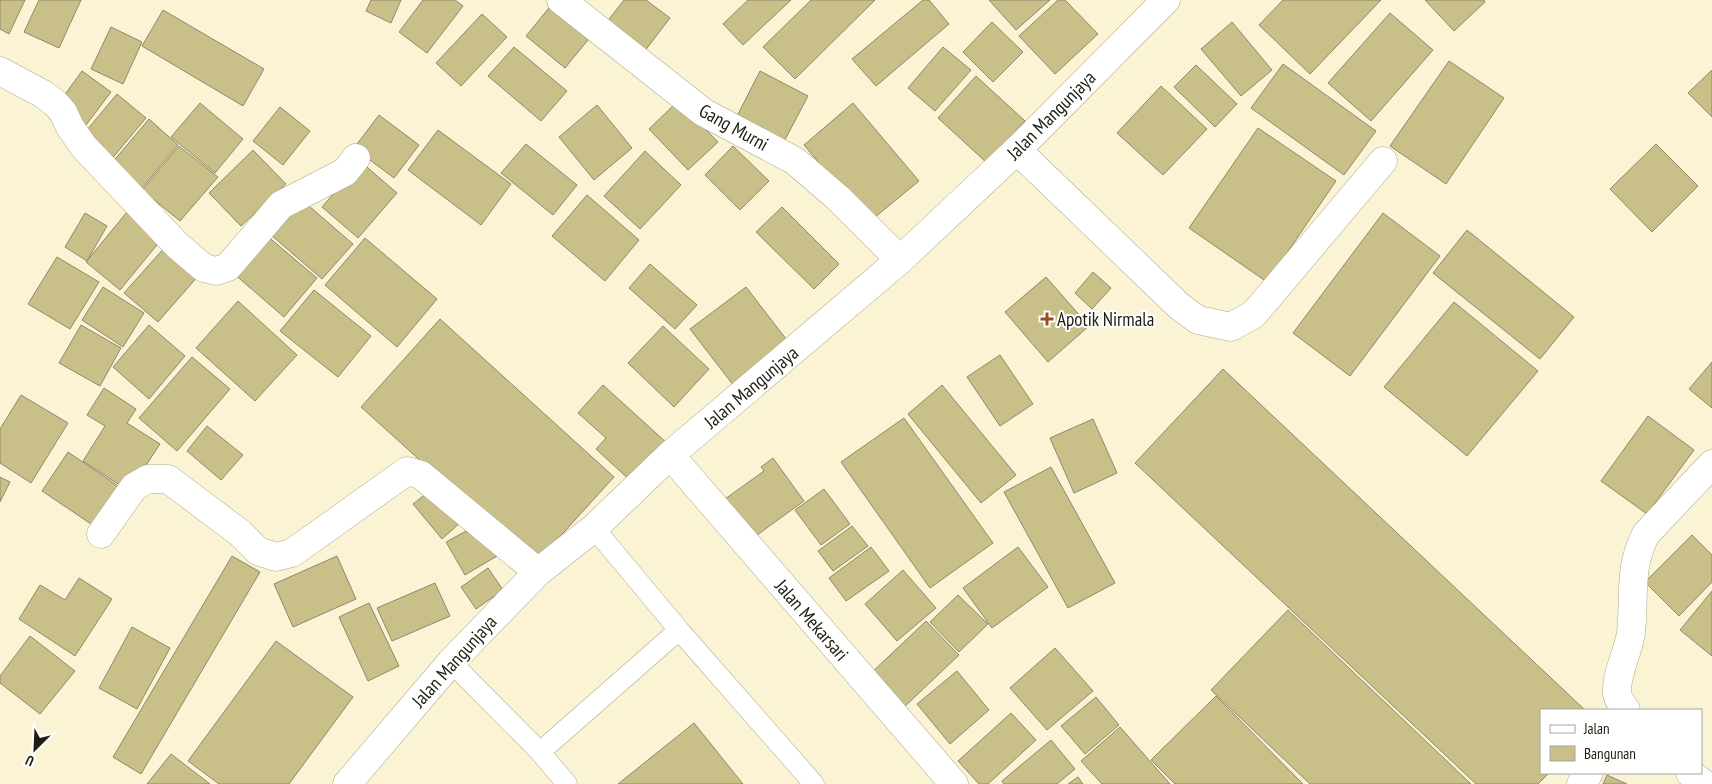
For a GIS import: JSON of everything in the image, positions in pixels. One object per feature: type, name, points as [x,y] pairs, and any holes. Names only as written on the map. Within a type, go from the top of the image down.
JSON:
[{"type":"street","name":"Gang Murni","points":[[561,0],[703,112],[795,161],[838,198],[900,260]]},
{"type":"street","name":"Jalan Mangunjaya","points":[[347,784],[451,662],[538,572],[594,528],[670,455],[900,260],[1017,150],[1166,0]]},
{"type":"street","points":[[0,71],[55,102],[84,147],[178,246],[204,268],[216,271],[228,267],[281,205],[345,172],[356,158]]},
{"type":"street","points":[[1017,150],[1180,306],[1198,320],[1231,327],[1254,314],[1383,161]]},
{"type":"street","name":"Jalan Mekarsari","points":[[670,455],[954,784]]},
{"type":"street","points":[[1625,709],[1617,696],[1618,682],[1631,633],[1633,572],[1640,544],[1646,534],[1712,464]]},
{"type":"street","points":[[101,534],[134,487],[148,479],[168,479],[240,533],[258,550],[276,557],[292,553],[407,471],[421,475],[538,572]]},
{"type":"street","points":[[1691,774],[1704,784]]},
{"type":"lane","points":[[594,528],[679,630],[814,784]]},
{"type":"lane","points":[[540,752],[679,630]]},
{"type":"lane","points":[[451,662],[540,752],[567,784]]},
{"type":"building","points":[[0,0],[25,0],[9,34],[0,29]]},
{"type":"building","points":[[39,0],[81,0],[59,48],[24,32]]},
{"type":"building","points":[[371,0],[401,0],[391,23],[366,11]]},
{"type":"building","points":[[423,0],[455,0],[463,6],[427,53],[399,32]]},
{"type":"building","points":[[624,0],[646,0],[670,18],[644,52],[606,23]]},
{"type":"building","points":[[748,0],[791,0],[743,45],[723,24]]},
{"type":"building","points":[[811,0],[875,0],[795,79],[763,47]]},
{"type":"building","points":[[923,0],[929,0],[949,24],[876,86],[852,59]]},
{"type":"building","points":[[989,0],[1050,0],[1016,30]]},
{"type":"building","points":[[1058,0],[1065,0],[1098,34],[1055,74],[1019,36]]},
{"type":"building","points":[[1283,0],[1381,0],[1310,74],[1259,25]]},
{"type":"building","points":[[1425,0],[1484,0],[1485,2],[1454,31]]},
{"type":"building","points":[[553,3],[592,35],[565,68],[526,36]]},
{"type":"building","points":[[163,10],[264,69],[243,106],[142,46]]},
{"type":"building","points":[[1390,13],[1433,50],[1371,121],[1328,83]]},
{"type":"building","points":[[482,14],[507,37],[461,86],[436,63]]},
{"type":"building","points":[[992,22],[1023,52],[993,82],[963,52]]},
{"type":"building","points":[[1232,22],[1272,70],[1241,96],[1201,49]]},
{"type":"building","points":[[111,27],[142,42],[123,84],[91,69]]},
{"type":"building","points":[[514,47],[567,91],[541,121],[488,76]]},
{"type":"building","points":[[943,47],[971,70],[935,111],[908,88]]},
{"type":"building","points":[[1449,61],[1504,98],[1446,184],[1390,146]]},
{"type":"building","points":[[1283,64],[1376,131],[1344,175],[1251,108]]},
{"type":"building","points":[[1196,65],[1237,104],[1215,127],[1174,87]]},
{"type":"building","points":[[1712,70],[1712,117],[1688,93]]},
{"type":"building","points":[[82,71],[111,92],[86,125],[58,104]]},
{"type":"building","points":[[760,71],[808,96],[779,151],[732,126]]},
{"type":"building","points":[[976,76],[1025,121],[987,163],[938,118]]},
{"type":"building","points":[[1161,86],[1207,129],[1163,175],[1117,133]]},
{"type":"building","points":[[117,94],[146,118],[110,161],[81,137]]},
{"type":"building","points":[[678,101],[718,142],[688,170],[649,129]]},
{"type":"building","points":[[200,103],[243,139],[215,173],[171,137]]},
{"type":"building","points":[[853,103],[919,181],[869,222],[804,145]]},
{"type":"building","points":[[597,105],[632,148],[594,180],[559,137]]},
{"type":"building","points":[[280,107],[310,131],[283,165],[253,141]]},
{"type":"building","points":[[379,115],[419,145],[394,178],[354,148]]},
{"type":"building","points":[[149,119],[178,145],[141,189],[111,164]]},
{"type":"building","points":[[1258,128],[1336,181],[1267,282],[1189,228]]},
{"type":"building","points":[[438,130],[511,184],[481,225],[408,170]]},
{"type":"building","points":[[526,144],[577,185],[553,215],[501,173]]},
{"type":"building","points":[[1656,144],[1698,186],[1652,232],[1610,189]]},
{"type":"building","points":[[179,146],[218,177],[180,221],[142,190]]},
{"type":"building","points":[[733,146],[769,181],[740,210],[705,175]]},
{"type":"building","points":[[253,150],[286,184],[241,226],[209,193]]},
{"type":"building","points":[[645,151],[681,185],[640,229],[604,196]]},
{"type":"building","points":[[361,162],[397,193],[358,238],[322,207]]},
{"type":"building","points":[[587,195],[639,240],[605,281],[552,236]]},
{"type":"building","points":[[302,200],[353,244],[322,279],[271,235]]},
{"type":"building","points":[[782,207],[839,264],[814,289],[756,232]]},
{"type":"building","points":[[127,212],[161,240],[120,290],[86,262]]},
{"type":"building","points":[[85,213],[107,226],[87,261],[65,247]]},
{"type":"building","points":[[1383,213],[1440,256],[1350,376],[1293,333]]},
{"type":"building","points":[[1467,230],[1574,317],[1540,359],[1433,273]]},
{"type":"building","points":[[266,235],[317,278],[284,317],[233,273]]},
{"type":"building","points":[[365,238],[437,299],[397,347],[325,285]]},
{"type":"building","points":[[166,246],[199,275],[158,322],[124,293]]},
{"type":"building","points":[[57,257],[99,282],[70,329],[28,304]]},
{"type":"building","points":[[650,264],[697,305],[675,329],[629,288]]},
{"type":"building","points":[[1093,272],[1111,288],[1092,309],[1075,293]]},
{"type":"building","name":"Apotik Nirmala","points":[[1046,277],[1089,326],[1048,362],[1005,312]]},
{"type":"building","points":[[103,287],[144,313],[123,347],[82,320]]},
{"type":"building","points":[[746,287],[790,344],[734,386],[690,329]]},
{"type":"building","points":[[314,290],[371,336],[338,377],[280,331]]},
{"type":"building","points":[[238,301],[297,355],[255,401],[196,348]]},
{"type":"building","points":[[1454,302],[1538,371],[1467,456],[1384,387]]},
{"type":"building","points":[[440,319],[614,477],[535,564],[361,407]]},
{"type":"building","points":[[81,325],[121,348],[100,386],[59,363]]},
{"type":"building","points":[[149,325],[185,356],[149,399],[113,367]]},
{"type":"building","points":[[663,326],[709,369],[674,407],[628,363]]},
{"type":"building","points":[[1000,355],[1033,404],[1000,426],[967,377]]},
{"type":"building","points":[[192,357],[230,389],[177,451],[139,418]]},
{"type":"building","points":[[1712,362],[1712,408],[1689,389]]},
{"type":"building","points":[[1223,369],[1584,709],[1540,709],[1540,774],[1548,774],[1538,784],[1476,784],[1135,463]]},
{"type":"building","points":[[603,385],[668,444],[634,484],[596,449],[606,438],[578,413]]},
{"type":"building","points":[[942,385],[1016,475],[981,503],[908,414]]},
{"type":"building","points":[[104,388],[136,409],[127,423],[160,444],[129,491],[83,461],[105,426],[87,415]]},
{"type":"building","points":[[21,395],[68,423],[31,483],[0,463],[0,429]]},
{"type":"building","points":[[1648,416],[1694,450],[1647,514],[1601,481]]},
{"type":"building","points":[[904,418],[993,543],[930,588],[841,462]]},
{"type":"building","points":[[1093,419],[1117,473],[1074,493],[1050,438]]},
{"type":"building","points":[[207,426],[243,455],[221,480],[187,451]]},
{"type":"building","points":[[68,452],[121,488],[94,526],[42,491]]},
{"type":"building","points":[[773,458],[804,501],[753,538],[725,499],[764,471],[761,467]]},
{"type":"building","points":[[1051,467],[1115,583],[1068,608],[1004,492]]},
{"type":"building","points":[[0,477],[10,482],[0,502]]},
{"type":"building","points":[[433,488],[461,522],[442,539],[413,504]]},
{"type":"building","points":[[824,489],[850,524],[821,545],[795,510]]},
{"type":"building","points":[[479,524],[497,556],[465,575],[446,542]]},
{"type":"building","points":[[852,526],[868,546],[833,571],[818,551]]},
{"type":"building","points":[[1692,535],[1712,555],[1712,582],[1679,616],[1645,582]]},
{"type":"building","points":[[871,547],[889,571],[846,601],[829,578]]},
{"type":"building","points":[[1018,547],[1048,587],[992,628],[963,588]]},
{"type":"building","points":[[232,556],[260,572],[141,774],[113,757]]},
{"type":"building","points":[[337,556],[356,599],[293,627],[274,584]]},
{"type":"building","points":[[488,568],[503,590],[476,609],[461,587]]},
{"type":"building","points":[[903,570],[936,608],[897,641],[865,604]]},
{"type":"building","points":[[79,578],[112,599],[75,656],[19,619],[40,585],[65,600]]},
{"type":"building","points":[[435,583],[450,616],[392,641],[377,608]]},
{"type":"building","points":[[1712,591],[1712,656],[1680,630]]},
{"type":"building","points":[[958,595],[988,624],[959,652],[930,622]]},
{"type":"building","points":[[369,603],[399,666],[368,681],[339,617]]},
{"type":"building","points":[[1288,610],[1471,784],[1310,784],[1211,690]]},
{"type":"building","points":[[926,621],[959,655],[901,710],[868,676]]},
{"type":"building","points":[[132,627],[170,648],[137,709],[99,688]]},
{"type":"building","points":[[30,636],[75,671],[40,714],[0,683],[0,676]]},
{"type":"building","points":[[276,641],[353,697],[289,784],[219,784],[188,761]]},
{"type":"building","points":[[1055,648],[1093,691],[1047,730],[1010,688]]},
{"type":"building","points":[[957,671],[989,710],[950,744],[917,704]]},
{"type":"building","points":[[1216,696],[1303,784],[1175,784],[1151,760]]},
{"type":"building","points":[[1096,697],[1119,725],[1085,754],[1061,726]]},
{"type":"building","points":[[1011,713],[1036,740],[988,784],[979,784],[958,761]]},
{"type":"building","points":[[694,723],[743,784],[618,784]]},
{"type":"building","points":[[1120,727],[1170,784],[1102,784],[1081,761]]},
{"type":"building","points":[[1051,740],[1075,769],[1057,784],[1004,784],[1002,781]]},
{"type":"building","points":[[171,754],[210,784],[147,784]]},
{"type":"building","points":[[1607,775],[1627,784],[1603,784]]},
{"type":"building","points":[[1078,777],[1083,784],[1068,784]]},
{"type":"place","name":"Apotik Nirmala","points":[[1047,319]]}]
